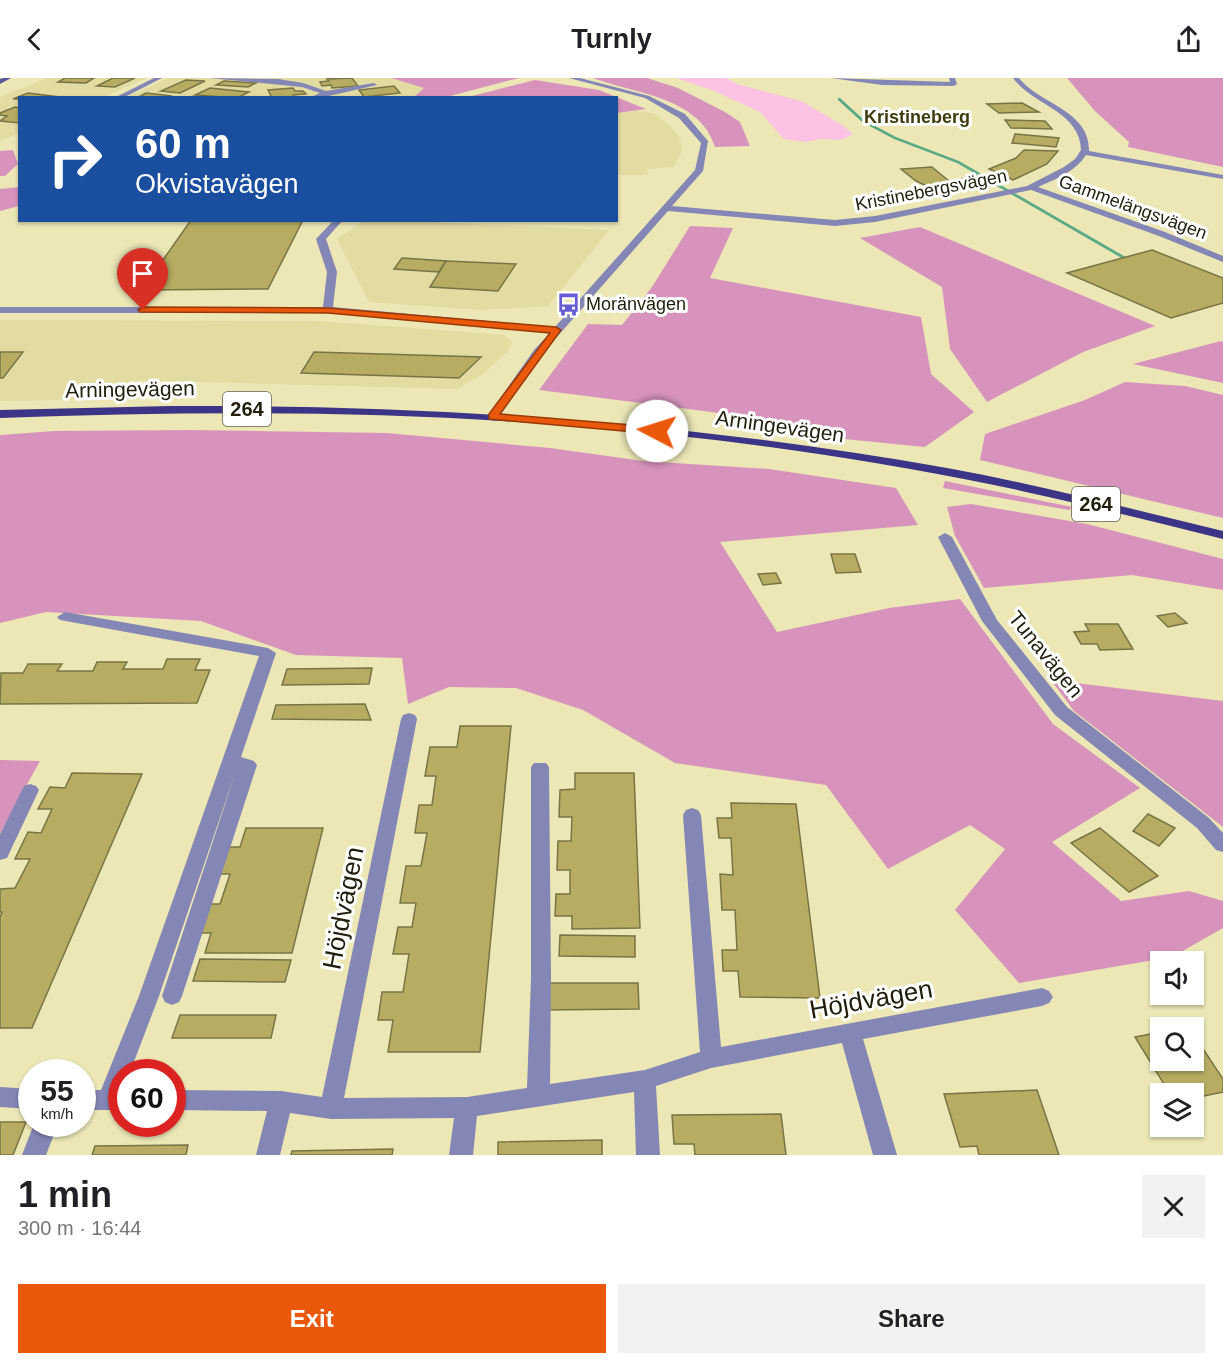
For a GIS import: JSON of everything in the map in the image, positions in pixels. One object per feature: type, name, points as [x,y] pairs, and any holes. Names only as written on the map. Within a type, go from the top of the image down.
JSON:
[{"type":"main road","points":[[0,81],[8,78]]},
{"type":"main road","name":"Arningevägen","points":[[0,414],[190,408],[493,417],[680,433],[932,470],[1035,490],[1223,535]]},
{"type":"street","points":[[121,96],[159,78]]},
{"type":"street","points":[[212,78],[303,85],[326,93]]},
{"type":"street","points":[[493,417],[556,330],[699,171],[705,143],[682,116],[647,97],[572,78]]},
{"type":"street","points":[[834,78],[954,84],[952,78]]},
{"type":"street","points":[[1016,78],[1022,86],[1076,123],[1084,136],[1083,152],[1223,177]]},
{"type":"street","points":[[268,82],[284,80]]},
{"type":"street","points":[[318,96],[374,85]]},
{"type":"street","name":"Kristinebergsvägen","points":[[666,208],[802,222],[845,223],[1030,187],[1080,160],[1083,152]]},
{"type":"street","name":"Gammelängsvägen","points":[[1030,187],[1162,234],[1223,259]]},
{"type":"street","points":[[328,310],[332,272],[321,239],[337,223]]},
{"type":"street","points":[[0,310],[328,310],[556,330]]},
{"type":"street","name":"Tunavägen","points":[[945,537],[990,621],[1061,711],[1203,823],[1223,845]]},
{"type":"street","points":[[65,617],[267,653],[128,1059]]},
{"type":"street","name":"Höjdvägen","points":[[331,1109],[408,719]]},
{"type":"street","points":[[172,996],[248,765],[231,760]]},
{"type":"street","points":[[538,1097],[541,978],[540,767]]},
{"type":"street","points":[[0,853],[30,790]]},
{"type":"street","points":[[693,815],[711,1058]]},
{"type":"street","name":"Höjdvägen","points":[[186,1100],[281,1101],[331,1109],[467,1107],[645,1080],[711,1058],[1042,997]]},
{"type":"street","points":[[850,1032],[885,1155]]},
{"type":"street","points":[[645,1080],[648,1155]]},
{"type":"street","points":[[0,1096],[18,1098]]},
{"type":"street","points":[[268,1155],[281,1101]]},
{"type":"street","points":[[461,1155],[467,1107]]},
{"type":"street","points":[[34,1155],[41,1137]]},
{"type":"shaded area","points":[[47,78],[147,78],[105,96],[18,96],[18,133],[0,141],[0,97]]},
{"type":"shaded area","points":[[168,78],[391,78],[424,88],[415,96],[129,96]]},
{"type":"shaded area","points":[[391,78],[519,78],[450,96],[415,96],[424,88]]},
{"type":"shaded area","points":[[593,78],[647,78],[678,88],[740,122],[750,146],[715,147],[707,130],[696,117],[681,107]]},
{"type":"shaded area","points":[[676,78],[726,78],[737,84],[801,101],[853,134],[841,140],[820,139],[806,142],[784,139],[760,112],[712,90]]},
{"type":"shaded area","points":[[1067,78],[1223,78],[1223,167],[1128,147],[1129,142],[1095,111]]},
{"type":"shaded area","points":[[535,80],[599,90],[614,96],[472,96]]},
{"type":"shaded area","points":[[618,98],[646,109],[618,113]]},
{"type":"shaded area","points":[[636,111],[653,113],[669,125],[680,138],[682,150],[674,167],[647,169],[648,175],[618,175],[618,113]]},
{"type":"shaded area","points":[[13,150],[18,164],[5,176],[0,176],[0,151]]},
{"type":"shaded area","points":[[18,187],[18,206],[0,211],[0,189]]},
{"type":"shaded area","points":[[362,222],[425,222],[609,230],[548,306],[481,310],[369,302],[337,239]]},
{"type":"shaded area","points":[[690,226],[733,228],[710,278],[921,317],[931,374],[974,412],[925,447],[824,437],[735,415],[539,390],[588,324],[622,325],[652,287]]},
{"type":"shaded area","points":[[920,227],[1155,326],[1083,352],[987,402],[950,349],[942,287],[860,238]]},
{"type":"shaded area","points":[[0,320],[320,321],[504,335],[512,342],[508,351],[483,374],[457,389],[130,380],[115,399],[0,401]]},
{"type":"shaded area","points":[[1223,342],[1223,383],[1133,364]]},
{"type":"shaded area","points":[[1125,382],[1185,386],[1223,395],[1223,518],[980,460],[985,434],[1085,400]]},
{"type":"shaded area","points":[[191,430],[387,433],[550,448],[643,461],[769,469],[896,488],[918,525],[720,542],[777,632],[889,608],[960,599],[1053,724],[1140,788],[1052,842],[1121,901],[1189,891],[1223,901],[1223,928],[1183,951],[1150,951],[1150,961],[1019,983],[955,910],[1005,849],[970,825],[888,869],[826,785],[675,763],[583,710],[516,688],[449,687],[408,704],[402,658],[296,655],[201,621],[46,612],[0,623],[0,435],[54,431]]},
{"type":"shaded area","points":[[945,481],[1072,507],[1069,510],[943,488]]},
{"type":"shaded area","points":[[971,504],[1087,524],[1223,559],[1223,590],[1132,575],[984,588],[955,536],[947,507]]},
{"type":"shaded area","points":[[1051,680],[1223,701],[1223,827],[1074,711]]},
{"type":"shaded area","points":[[0,760],[40,761],[0,833]]},
{"type":"building","points":[[65,78],[94,78],[86,83],[58,82]]},
{"type":"building","points":[[113,78],[135,78],[115,87],[97,86]]},
{"type":"building","points":[[352,78],[358,86],[332,88],[331,85],[322,86],[320,82],[329,81],[327,79]]},
{"type":"building","points":[[186,80],[205,81],[180,93],[161,91]]},
{"type":"building","points":[[224,81],[256,83],[248,87],[216,85]]},
{"type":"building","points":[[394,86],[400,93],[363,96],[359,90]]},
{"type":"building","points":[[210,88],[249,92],[241,96],[195,95]]},
{"type":"building","points":[[293,88],[295,91],[303,91],[306,94],[271,96],[268,90]]},
{"type":"building","points":[[28,93],[52,96],[20,96]]},
{"type":"building","points":[[146,93],[172,96],[141,96]]},
{"type":"building","points":[[1022,103],[1039,112],[999,113],[987,104]]},
{"type":"building","points":[[18,108],[18,123],[0,121],[7,116],[0,115],[0,113]]},
{"type":"building","points":[[1005,120],[1045,121],[1052,129],[1011,128]]},
{"type":"building","points":[[1015,134],[1059,138],[1056,147],[1012,143]]},
{"type":"building","points":[[1024,150],[1058,151],[1047,164],[1013,180],[989,169],[1016,158]]},
{"type":"building","points":[[932,167],[949,181],[981,175],[998,183],[942,193],[916,181],[901,169]]},
{"type":"building","points":[[190,222],[302,222],[268,289],[142,290]]},
{"type":"building","points":[[1152,250],[1223,278],[1223,303],[1171,318],[1067,273]]},
{"type":"building","points":[[402,258],[446,261],[439,272],[394,269]]},
{"type":"building","points":[[446,261],[516,264],[498,291],[430,287]]},
{"type":"building","points":[[0,352],[23,352],[3,378],[0,378]]},
{"type":"building","points":[[314,352],[481,357],[459,378],[301,373]]},
{"type":"building","points":[[831,554],[855,554],[861,572],[836,573]]},
{"type":"building","points":[[776,573],[781,583],[763,585],[758,574]]},
{"type":"building","points":[[1175,613],[1187,623],[1168,627],[1157,616]]},
{"type":"building","points":[[1085,624],[1118,624],[1133,649],[1100,650],[1097,644],[1081,644],[1074,632],[1089,631]]},
{"type":"building","points":[[167,659],[200,659],[195,670],[210,670],[197,703],[0,704],[1,673],[23,673],[28,664],[62,664],[57,671],[93,671],[97,662],[127,662],[123,669],[163,669]]},
{"type":"building","points":[[372,668],[369,684],[282,685],[287,669]]},
{"type":"building","points":[[365,704],[371,720],[272,719],[276,705]]},
{"type":"building","points":[[460,726],[511,726],[480,1052],[388,1052],[393,1020],[378,1020],[382,992],[403,992],[409,954],[393,954],[398,927],[412,927],[416,903],[400,903],[406,866],[421,866],[427,833],[415,833],[419,805],[432,805],[436,776],[425,776],[430,747],[457,747]]},
{"type":"building","points":[[72,773],[142,774],[32,1028],[0,1028],[0,917],[2,912],[0,912],[0,889],[15,888],[30,859],[15,859],[28,832],[41,833],[52,809],[38,809],[50,787],[65,788]]},
{"type":"building","points":[[575,773],[634,773],[640,928],[572,929],[572,916],[555,916],[556,894],[570,894],[570,870],[557,870],[558,841],[571,841],[572,817],[559,817],[560,790],[575,789]]},
{"type":"building","points":[[731,803],[796,804],[820,998],[740,997],[738,971],[723,971],[722,950],[737,950],[735,910],[722,910],[720,874],[733,875],[731,838],[719,838],[717,818],[732,818]]},
{"type":"building","points":[[1148,814],[1175,828],[1159,846],[1133,831]]},
{"type":"building","points":[[246,828],[323,828],[292,953],[205,953],[211,933],[200,933],[209,904],[220,904],[230,874],[220,874],[229,847],[240,847]]},
{"type":"building","points":[[1100,828],[1158,876],[1129,892],[1071,843]]},
{"type":"building","points":[[560,935],[635,936],[635,957],[559,956]]},
{"type":"building","points":[[200,959],[291,960],[285,982],[193,981]]},
{"type":"building","points":[[544,983],[638,983],[639,1009],[542,1010]]},
{"type":"building","points":[[180,1015],[276,1015],[271,1038],[172,1038]]},
{"type":"building","points":[[1150,1034],[1150,1061],[1135,1037]]},
{"type":"building","points":[[1204,1050],[1223,1079],[1223,1092],[1204,1096],[1204,1083],[1163,1083],[1156,1071],[1204,1071]]},
{"type":"building","points":[[1037,1090],[1059,1155],[979,1155],[977,1146],[960,1147],[944,1094]]},
{"type":"building","points":[[781,1114],[786,1155],[695,1155],[694,1144],[674,1144],[672,1115]]},
{"type":"building","points":[[0,1122],[18,1122],[18,1137],[20,1137],[13,1155],[0,1155]]},
{"type":"building","points":[[602,1140],[602,1155],[498,1155],[498,1142]]},
{"type":"building","points":[[188,1145],[186,1155],[92,1155],[95,1146]]},
{"type":"building","points":[[393,1149],[392,1155],[291,1155],[292,1151]]},
{"type":"waterway","points":[[839,99],[863,121],[895,138],[958,162],[1134,263]]},
{"type":"place","name":"Moränvägen","points":[[568,304]]},
{"type":"district","name":"Kristineberg","points":[[917,117]]},
{"type":"route","points":[[143,310],[328,310],[556,330],[493,417],[657,431]]}]
